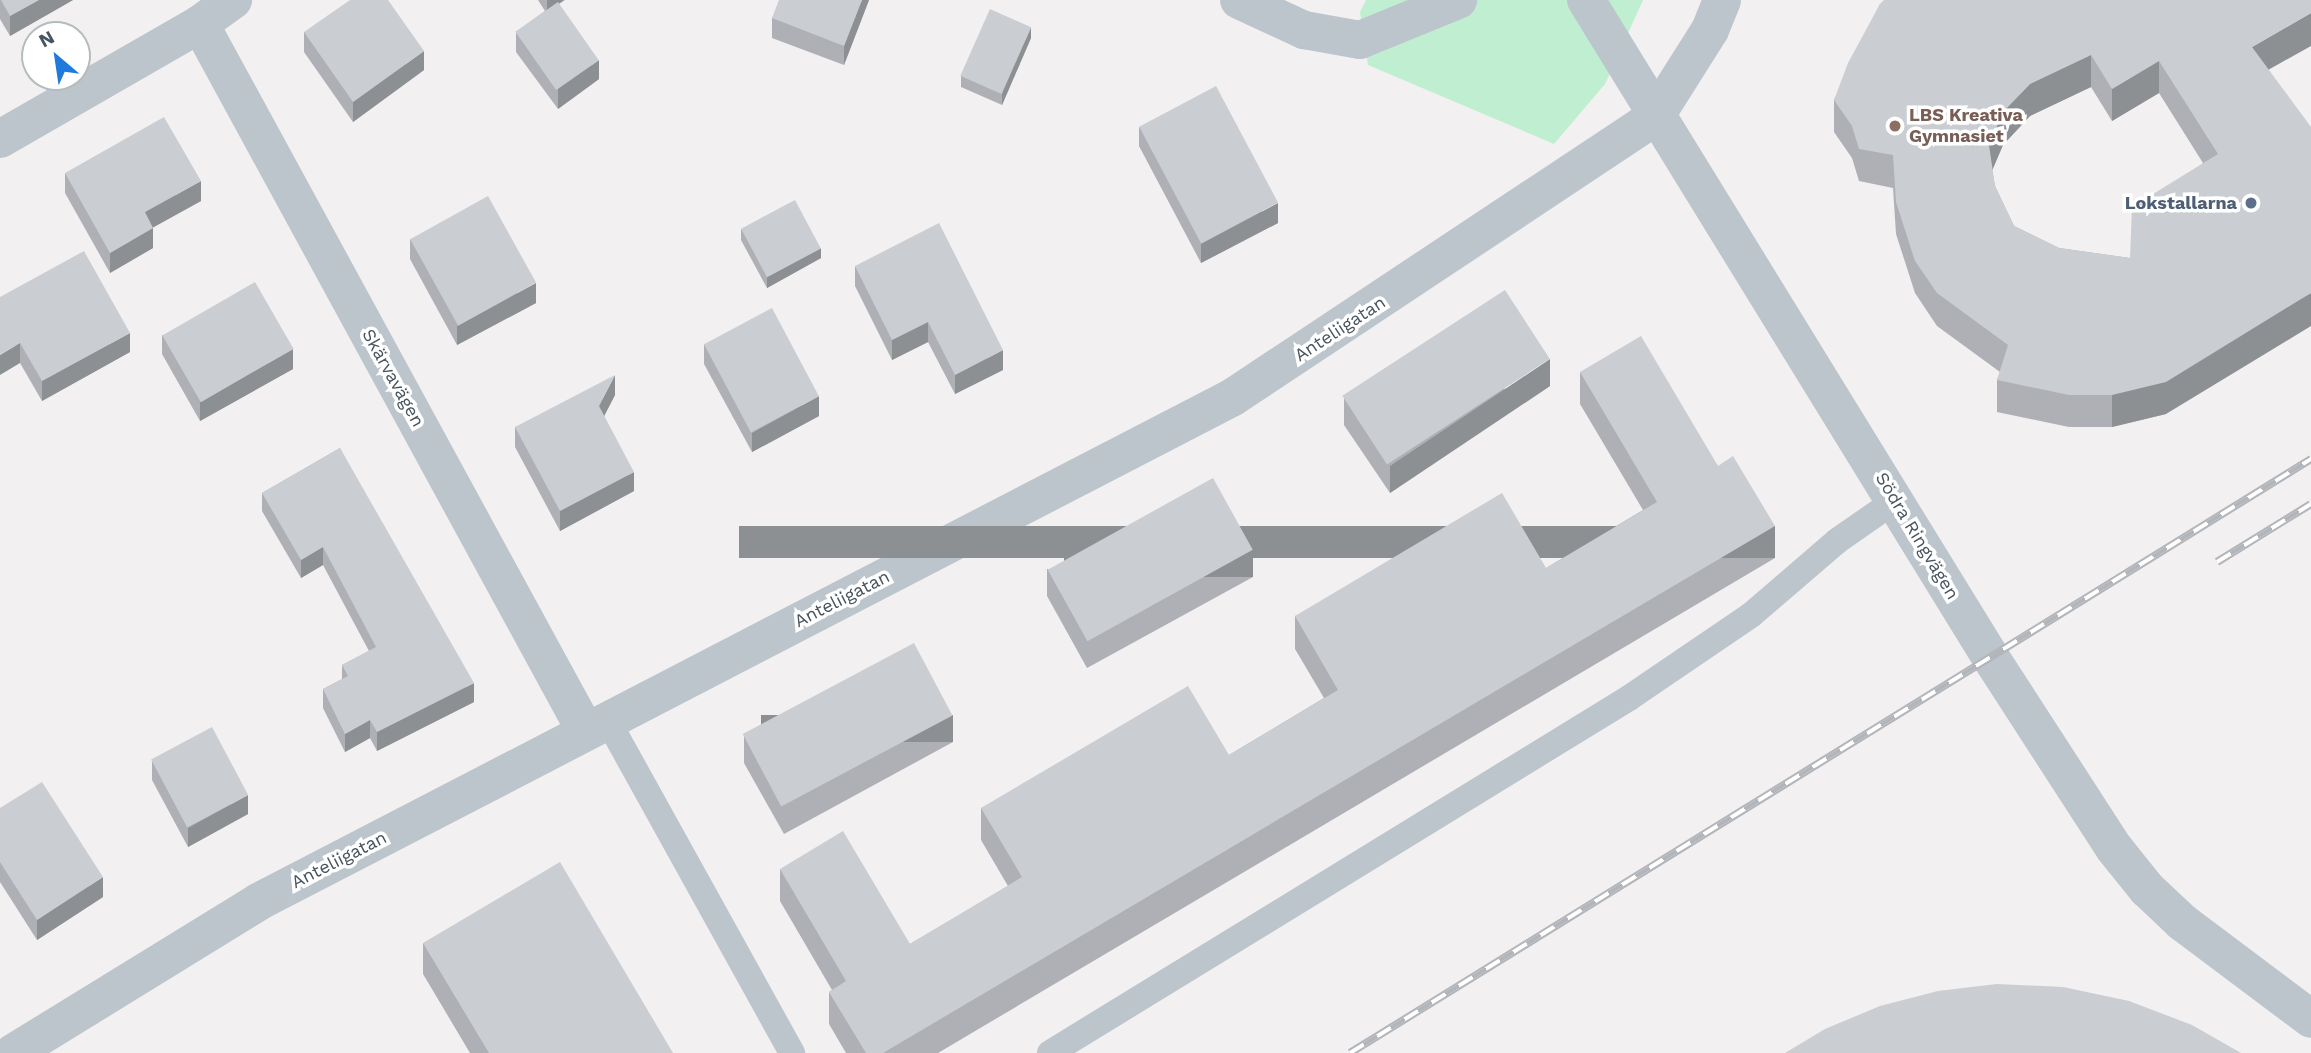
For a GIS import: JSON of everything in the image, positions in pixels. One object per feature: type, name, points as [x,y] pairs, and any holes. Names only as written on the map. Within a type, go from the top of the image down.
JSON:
[{"type":"street","points":[[0,139],[200,24],[233,0]]},
{"type":"street","points":[[1239,0],[1304,30],[1360,40],[1458,0]]},
{"type":"street","name":"Södra Ringvägen","points":[[1586,0],[1655,117],[2079,795],[2147,889],[2182,922],[2311,1019]]},
{"type":"street","points":[[1655,117],[1710,30],[1722,0]]},
{"type":"street","name":"Skärvavägen","points":[[200,24],[597,726]]},
{"type":"street","name":"Anteliigatan","points":[[13,1053],[258,902],[1233,397],[1655,117]]},
{"type":"lane","points":[[1050,1053],[1629,698],[1751,615],[1837,541],[1896,500]]},
{"type":"lane","points":[[597,726],[792,1053]]},
{"type":"green space","points":[[1366,0],[1643,0],[1605,84],[1554,144],[1368,65],[1360,12]]},
{"type":"building","points":[[1,0],[39,0],[10,16]]},
{"type":"building","points":[[350,0],[388,0],[424,51],[353,102],[304,32]]},
{"type":"building","points":[[779,0],[862,0],[844,46],[772,18]]},
{"type":"building","name":"Lokstallarna","points":[[1884,0],[2311,0],[2311,13],[2252,47],[2311,127],[2311,293],[2166,382],[2112,395],[2069,395],[1997,380],[2008,345],[1937,293],[1915,261],[1896,202],[1893,155],[1859,149],[1852,126],[1834,100],[1848,63]],"holes":[[[2091,55],[2112,89],[2159,61],[2218,154],[2132,207],[2130,258],[2059,248],[2014,226],[1995,186],[1989,145],[2003,112],[2030,84]]]},
{"type":"building","points":[[558,2],[599,60],[556,90],[515,32]]},
{"type":"building","points":[[990,9],[1031,27],[1001,94],[960,76]]},
{"type":"building","points":[[1216,86],[1278,203],[1201,243],[1139,127]]},
{"type":"building","points":[[164,117],[201,181],[145,212],[153,228],[110,253],[65,173]]},
{"type":"building","points":[[488,196],[536,283],[458,326],[410,239]]},
{"type":"building","points":[[795,200],[821,249],[767,277],[741,229]]},
{"type":"building","points":[[939,223],[1003,350],[955,375],[928,322],[892,340],[855,266]]},
{"type":"building","points":[[84,251],[130,333],[42,381],[20,343],[0,355],[0,297]]},
{"type":"building","points":[[255,282],[294,349],[201,402],[162,336]]},
{"type":"building","points":[[1505,290],[1550,359],[1387,464],[1342,396]]},
{"type":"building","points":[[772,308],[819,396],[751,432],[704,344]]},
{"type":"building","points":[[1641,336],[1718,466],[1733,456],[1775,526],[883,1053],[866,1053],[829,992],[846,981],[780,869],[843,831],[910,944],[1022,877],[981,808],[1188,686],[1229,755],[1338,690],[1295,616],[1502,493],[1546,568],[1657,502],[1580,372]]},
{"type":"building","points":[[615,375],[599,406],[634,472],[560,511],[515,427]]},
{"type":"building","points":[[340,448],[474,683],[377,732],[370,720],[345,734],[323,689],[348,676],[342,665],[376,647],[323,547],[301,560],[262,493]]},
{"type":"building","points":[[1213,478],[1253,550],[1087,641],[1048,570]]},
{"type":"building","points":[[914,643],[952,715],[781,806],[743,734]]},
{"type":"building","points":[[212,727],[248,795],[187,827],[151,759]]},
{"type":"building","points":[[42,782],[103,877],[37,920],[0,862],[0,808]]},
{"type":"building","points":[[560,862],[673,1053],[489,1053],[423,943]]},
{"type":"building","points":[[1997,984],[2063,987],[2129,1001],[2192,1025],[2241,1053],[1785,1053],[1825,1029],[1880,1006],[1938,991]]},
{"type":"railway","points":[[1350,1053],[2311,459]]},
{"type":"railway","points":[[2217,562],[2311,504]]},
{"type":"place","name":"LBS Kreativa Gymnasiet","points":[[1895,126]]},
{"type":"place","name":"Lokstallarna","points":[[2251,203]]}]
